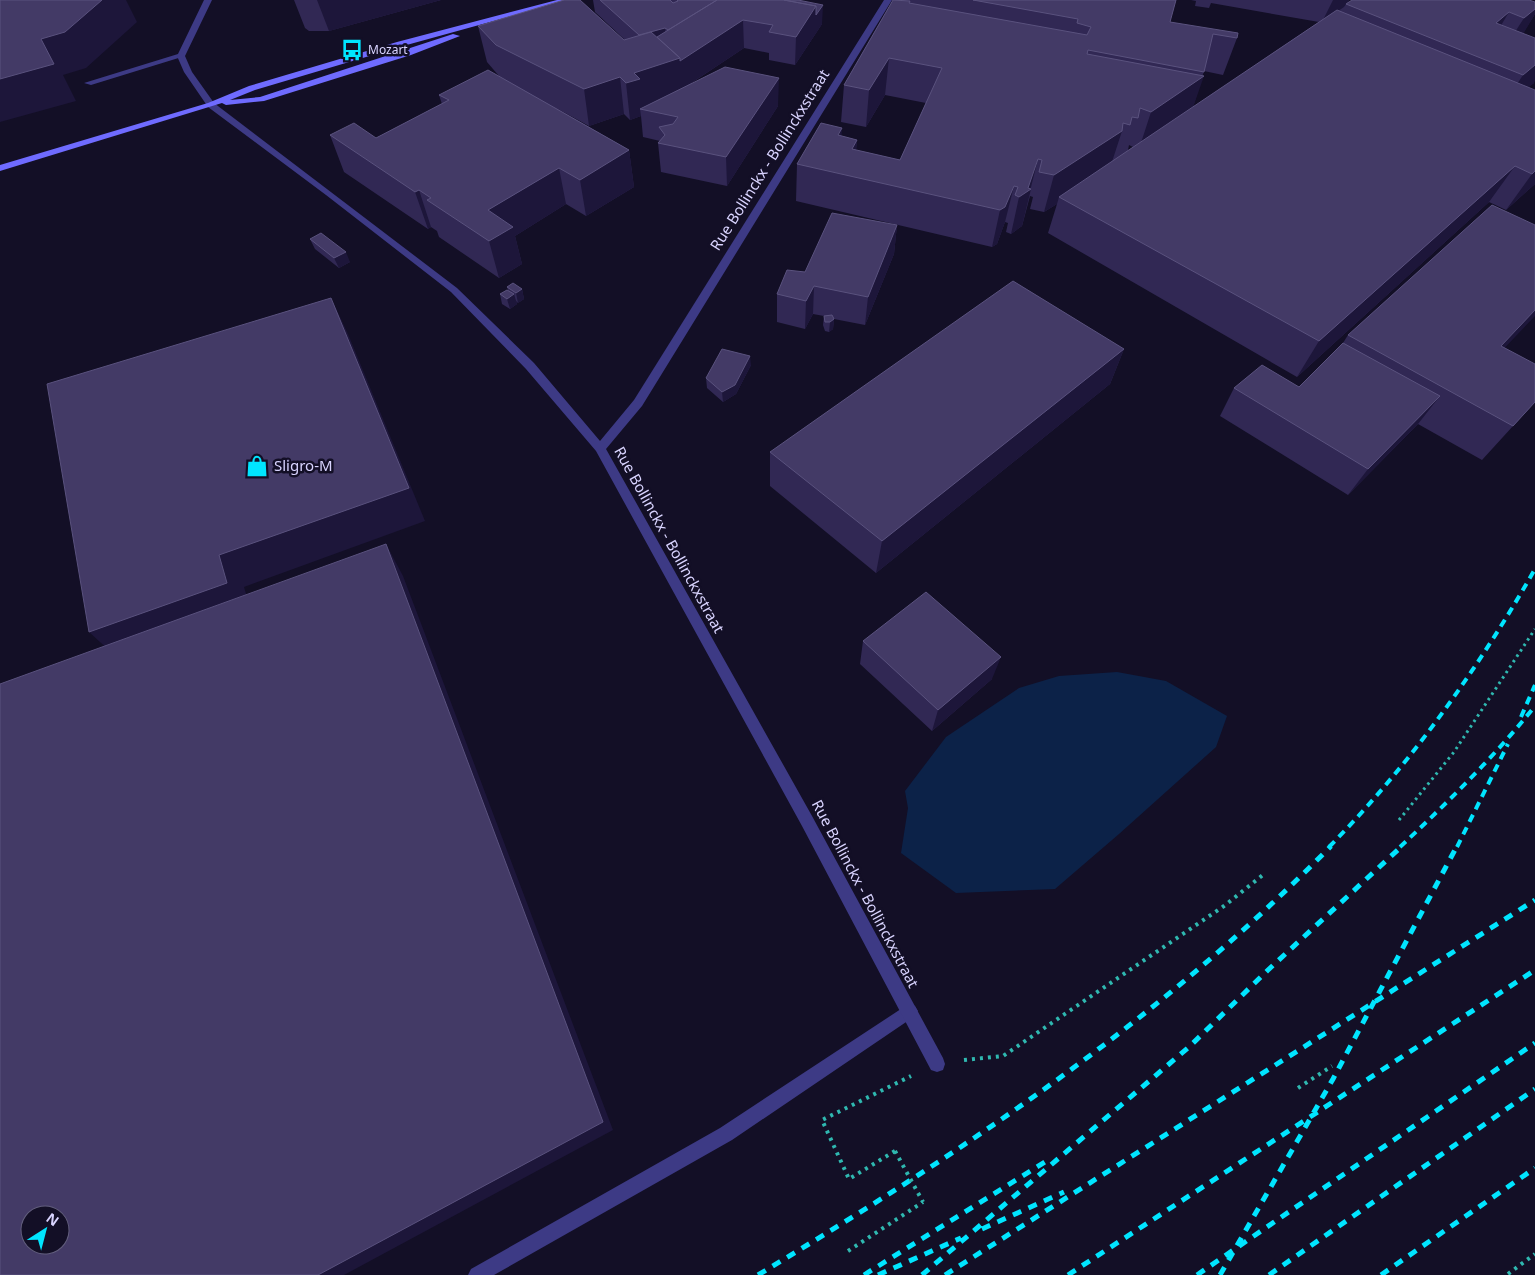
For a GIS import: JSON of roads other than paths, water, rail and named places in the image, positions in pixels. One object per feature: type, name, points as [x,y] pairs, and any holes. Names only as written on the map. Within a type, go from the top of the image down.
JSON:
[{"type":"street","points":[[88,83],[181,56],[208,0]]},
{"type":"street","points":[[0,168],[211,105],[252,88],[400,44],[566,0]]},
{"type":"street","name":"Rue Bollinckx - Bollinckxstraat","points":[[888,0],[638,403],[600,448],[807,821],[937,1064]]},
{"type":"street","points":[[211,105],[261,99],[408,53],[518,14]]},
{"type":"street","points":[[181,56],[188,72],[211,105],[454,290],[530,366],[600,448]]},
{"type":"street","points":[[477,1275],[726,1134],[910,1011]]},
{"type":"water","points":[[1117,672],[1166,681],[1227,716],[1216,747],[1055,889],[956,893],[901,853],[908,808],[905,791],[946,737],[1019,688],[1059,676]]},
{"type":"railway","points":[[1329,847],[1359,816],[1441,715],[1490,643],[1535,569]]},
{"type":"railway","points":[[1521,717],[1535,685]]},
{"type":"railway","points":[[1400,847],[1470,779],[1535,706]]},
{"type":"railway","points":[[1457,847],[1508,744]]},
{"type":"railway","points":[[758,1275],[912,1179],[1058,1079],[1198,969],[1266,910],[1331,846]]},
{"type":"railway","points":[[922,1275],[1189,1047],[1268,970],[1402,846]]},
{"type":"railway","points":[[1374,1003],[1457,846]]},
{"type":"railway","points":[[1374,1003],[1535,900]]},
{"type":"railway","points":[[1312,1116],[1535,970]]},
{"type":"railway","points":[[945,1275],[1374,1003]]},
{"type":"railway","points":[[1312,1116],[1374,1003]]},
{"type":"railway","points":[[1235,1249],[1535,1043]]},
{"type":"railway","points":[[1269,1275],[1535,1089]]},
{"type":"railway","points":[[1068,1275],[1312,1116]]},
{"type":"railway","points":[[1235,1249],[1312,1116]]},
{"type":"railway","points":[[864,1275],[1045,1162]]},
{"type":"railway","points":[[1381,1275],[1535,1168]]},
{"type":"railway","points":[[982,1229],[1064,1192]]},
{"type":"railway","points":[[878,1275],[961,1238]]},
{"type":"railway","points":[[1197,1275],[1235,1249]]},
{"type":"railway","points":[[1220,1275],[1235,1249]]},
{"type":"place","name":"Mozart","points":[[352,50]]},
{"type":"place","name":"Sligro-M","points":[[257,466]]}]
